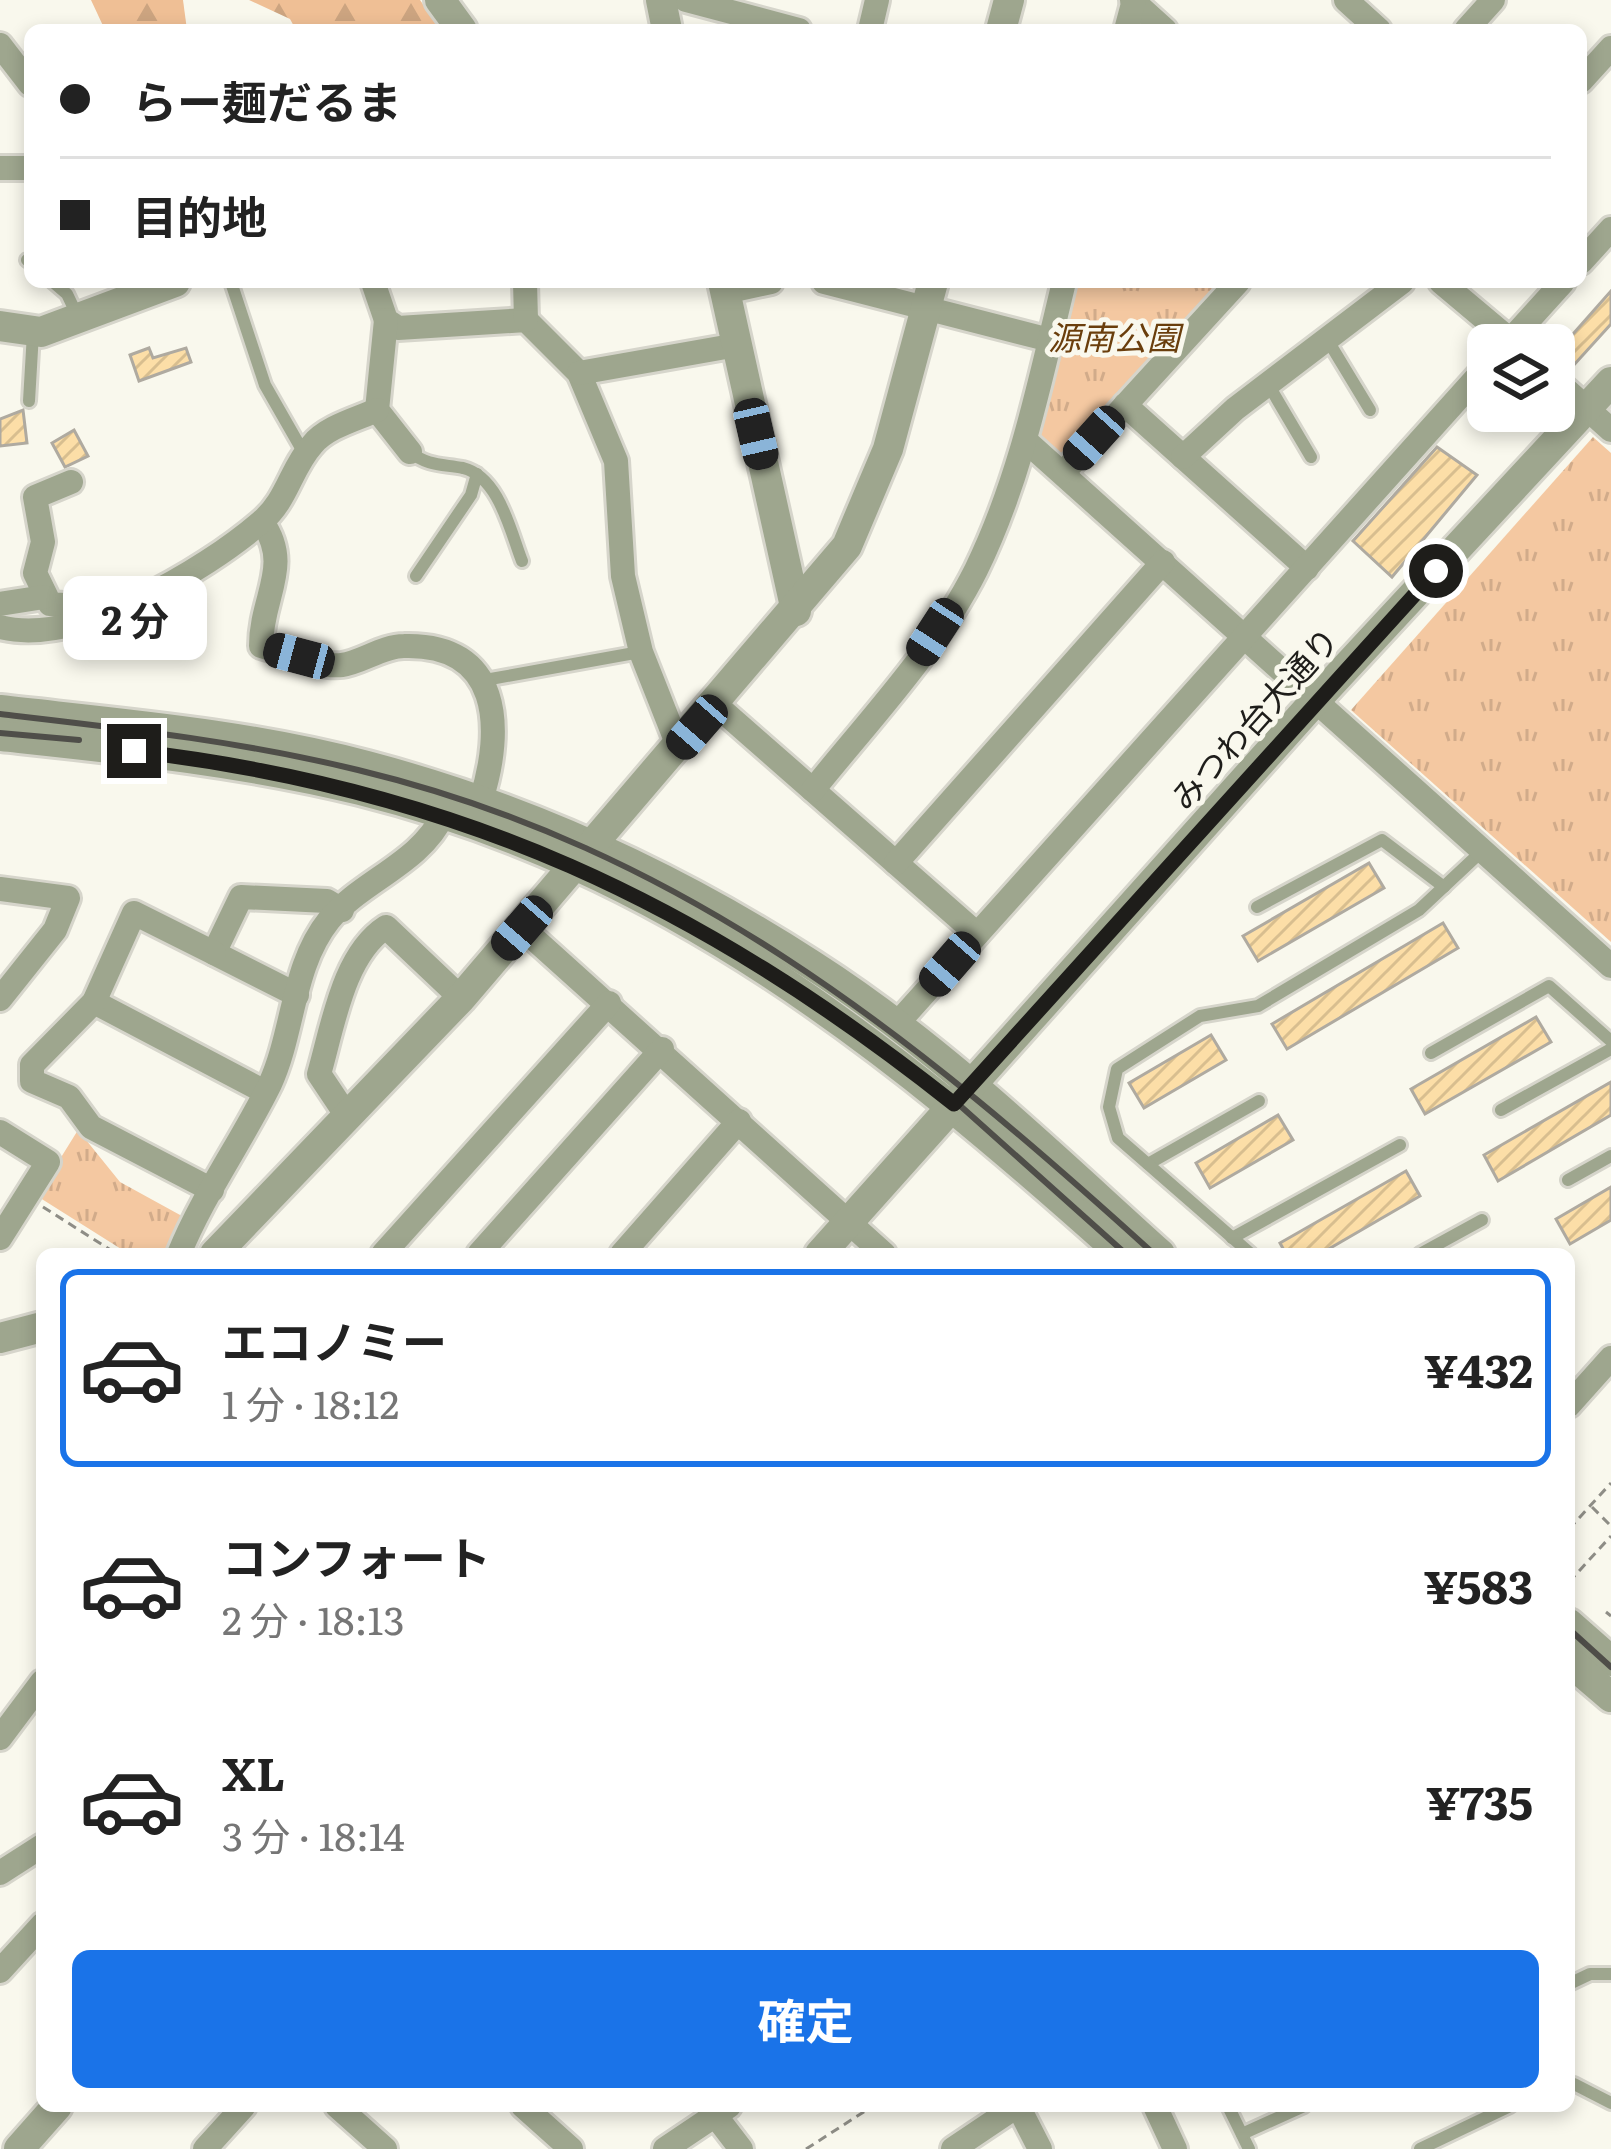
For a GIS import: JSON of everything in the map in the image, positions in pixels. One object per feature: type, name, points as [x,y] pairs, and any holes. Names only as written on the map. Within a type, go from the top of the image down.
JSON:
[{"type":"street","points":[[686,0],[776,24]]},
{"type":"street","points":[[1133,0],[1159,24]]},
{"type":"street","points":[[1346,0],[1372,24]]},
{"type":"street","points":[[1471,24],[1493,0]]},
{"type":"street","points":[[0,44],[24,77]]},
{"type":"street","points":[[1587,74],[1611,48]]},
{"type":"street","points":[[1587,255],[1611,229]]},
{"type":"street","points":[[375,288],[386,320],[377,410],[410,452]]},
{"type":"street","points":[[525,288],[526,320],[579,373],[616,461],[623,576],[641,652],[679,748]]},
{"type":"street","points":[[724,288],[796,611]]},
{"type":"street","points":[[869,288],[929,296],[1050,340]]},
{"type":"street","points":[[813,790],[916,662],[974,573],[1027,442],[1063,288]]},
{"type":"street","points":[[1064,472],[1232,288]]},
{"type":"street","points":[[1183,457],[1268,383],[1394,288]]},
{"type":"street","points":[[1448,288],[1489,324]]},
{"type":"street","points":[[1527,324],[1558,288]]},
{"type":"street","points":[[0,326],[33,332],[78,316],[123,290]]},
{"type":"street","points":[[221,1248],[345,1113],[461,998],[716,705],[847,546],[873,490],[929,296]]},
{"type":"street","points":[[386,320],[398,328],[526,320]]},
{"type":"street","points":[[579,373],[737,345]]},
{"type":"street","name":"みつわ台大通り","points":[[825,1248],[1315,700],[1611,382]]},
{"type":"street","points":[[895,1026],[1467,388]]},
{"type":"street","points":[[1575,398],[1611,430]]},
{"type":"street","points":[[1125,405],[1306,568]]},
{"type":"street","points":[[0,627],[50,628],[120,609],[262,522],[285,495],[306,456],[330,431],[377,410]]},
{"type":"street","points":[[1027,442],[1611,966]]},
{"type":"street","points":[[71,482],[35,497],[43,542],[35,573],[44,597],[50,604],[120,609]]},
{"type":"street","points":[[262,522],[277,544],[278,567],[261,615],[261,646],[338,666],[403,646],[464,657],[485,680],[492,756],[481,800]]},
{"type":"street","points":[[896,863],[1162,562]]},
{"type":"street","points":[[0,604],[44,597]]},
{"type":"street","points":[[716,705],[977,934]]},
{"type":"street","points":[[0,710],[261,743],[363,765],[481,800],[585,855],[962,1094],[1153,1248]]},
{"type":"street","points":[[0,736],[256,768],[585,855],[686,890],[814,966],[895,1026],[1116,1248]]},
{"type":"street","points":[[182,1248],[265,1092],[302,972],[329,920],[419,845],[442,815]]},
{"type":"street","points":[[0,890],[68,898],[55,930],[0,999]]},
{"type":"street","points":[[214,952],[241,897],[327,902],[342,910]]},
{"type":"street","points":[[212,1190],[91,1127],[69,1097],[32,1081],[32,1065],[94,1002],[134,913],[297,995]]},
{"type":"street","points":[[345,1113],[319,1074],[342,995],[368,939],[386,927],[461,998]]},
{"type":"street","points":[[522,928],[662,1049],[877,1248]]},
{"type":"street","points":[[94,1002],[265,1092]]},
{"type":"street","points":[[388,1248],[609,1003]]},
{"type":"street","points":[[484,1248],[662,1049]]},
{"type":"street","points":[[627,1248],[740,1121]]},
{"type":"street","points":[[0,1132],[48,1162],[0,1238]]},
{"type":"street","points":[[0,1338],[36,1329]]},
{"type":"street","points":[[1575,1398],[1611,1358]]},
{"type":"street","points":[[1575,1629],[1611,1661]]},
{"type":"street","points":[[1575,1665],[1611,1697]]},
{"type":"street","points":[[0,1738],[36,1690]]},
{"type":"street","points":[[0,1873],[36,1850]]},
{"type":"street","points":[[0,1971],[36,1932]]},
{"type":"street","points":[[19,2149],[52,2112]]},
{"type":"street","points":[[205,2149],[239,2112]]},
{"type":"street","points":[[344,2112],[385,2149]]},
{"type":"street","points":[[530,2112],[571,2149]]},
{"type":"street","points":[[665,2149],[714,2112]]},
{"type":"street","points":[[720,2112],[741,2149]]},
{"type":"street","points":[[952,2149],[1009,2112]]},
{"type":"street","points":[[1021,2112],[1040,2149]]},
{"type":"street","points":[[1158,2112],[1175,2149]]},
{"type":"lane","points":[[60,288],[78,316]]},
{"type":"lane","points":[[233,288],[265,385],[306,456]]},
{"type":"lane","points":[[29,401],[33,332]]},
{"type":"lane","points":[[1326,338],[1370,410]]},
{"type":"lane","points":[[1268,383],[1311,458]]},
{"type":"lane","points":[[410,452],[424,463],[477,475],[504,513],[522,561]]},
{"type":"lane","points":[[416,576],[471,495],[477,475]]},
{"type":"lane","points":[[485,680],[641,652]]},
{"type":"lane","points":[[1257,907],[1382,840],[1444,887]]},
{"type":"lane","points":[[1244,1248],[1118,1138],[1109,1107],[1117,1069],[1200,1016],[1258,1006],[1419,910],[1482,850]]},
{"type":"lane","points":[[1431,1053],[1550,986],[1611,1045],[1501,1110]]},
{"type":"lane","points":[[1148,1164],[1259,1101]]},
{"type":"lane","points":[[1232,1238],[1400,1144]]},
{"type":"lane","points":[[1568,1180],[1611,1156]]},
{"type":"lane","points":[[1431,1248],[1482,1220]]},
{"type":"lane","points":[[1575,1981],[1590,1974],[1611,1974]]},
{"type":"lane","points":[[1575,2085],[1611,2103]]},
{"type":"lane","points":[[1231,2112],[1250,2149]]},
{"type":"lane","points":[[1242,2134],[1291,2112]]},
{"type":"lane","points":[[1420,2149],[1497,2112]]},
{"type":"path","points":[[26,1197],[107,1248]]},
{"type":"path","points":[[1575,1522],[1611,1483]]},
{"type":"path","points":[[1590,1506],[1611,1526]]},
{"type":"path","points":[[1575,1575],[1611,1536]]},
{"type":"path","points":[[806,2149],[864,2112]]},
{"type":"green space","points":[[91,0],[183,0],[186,24],[102,24]]},
{"type":"green space","points":[[249,0],[420,0],[437,24],[293,24]]},
{"type":"green space","name":"源南公園","points":[[1073,288],[1221,288],[1068,460],[1034,442]]},
{"type":"green space","points":[[1593,437],[1611,453],[1611,942],[1351,710]]},
{"type":"green space","points":[[78,1130],[120,1182],[191,1221],[171,1248],[119,1248],[37,1196]]},
{"type":"building","points":[[1611,291],[1611,324],[1575,364],[1575,332]]},
{"type":"building","points":[[149,348],[153,358],[186,348],[191,362],[139,381],[130,355]]},
{"type":"building","points":[[23,410],[27,443],[0,446],[0,419]]},
{"type":"building","points":[[74,430],[88,456],[65,467],[52,443]]},
{"type":"building","points":[[1437,447],[1477,475],[1392,577],[1353,541]]},
{"type":"building","points":[[1369,863],[1384,888],[1258,961],[1243,936]]},
{"type":"building","points":[[1443,923],[1458,948],[1287,1049],[1272,1024]]},
{"type":"building","points":[[1536,1017],[1551,1042],[1425,1114],[1411,1089]]},
{"type":"building","points":[[1211,1035],[1226,1060],[1144,1108],[1129,1083]]},
{"type":"building","points":[[1611,1082],[1611,1115],[1498,1181],[1484,1155]]},
{"type":"building","points":[[1278,1115],[1293,1140],[1210,1188],[1196,1163]]},
{"type":"building","points":[[1406,1171],[1420,1196],[1330,1248],[1283,1248],[1280,1243]]},
{"type":"building","points":[[1611,1187],[1611,1220],[1570,1244],[1556,1219]]},
{"type":"railway","points":[[0,714],[180,736],[358,770],[475,804],[585,848],[689,900],[788,960],[882,1026],[974,1097],[1147,1248]]},
{"type":"railway","points":[[0,733],[79,740]]},
{"type":"railway","points":[[956,1102],[1119,1248]]},
{"type":"railway","points":[[1575,1634],[1611,1667]]},
{"type":"route","points":[[134,751],[256,768],[358,790],[487,828],[676,915],[734,947],[854,1026],[954,1104],[1436,571]]}]
